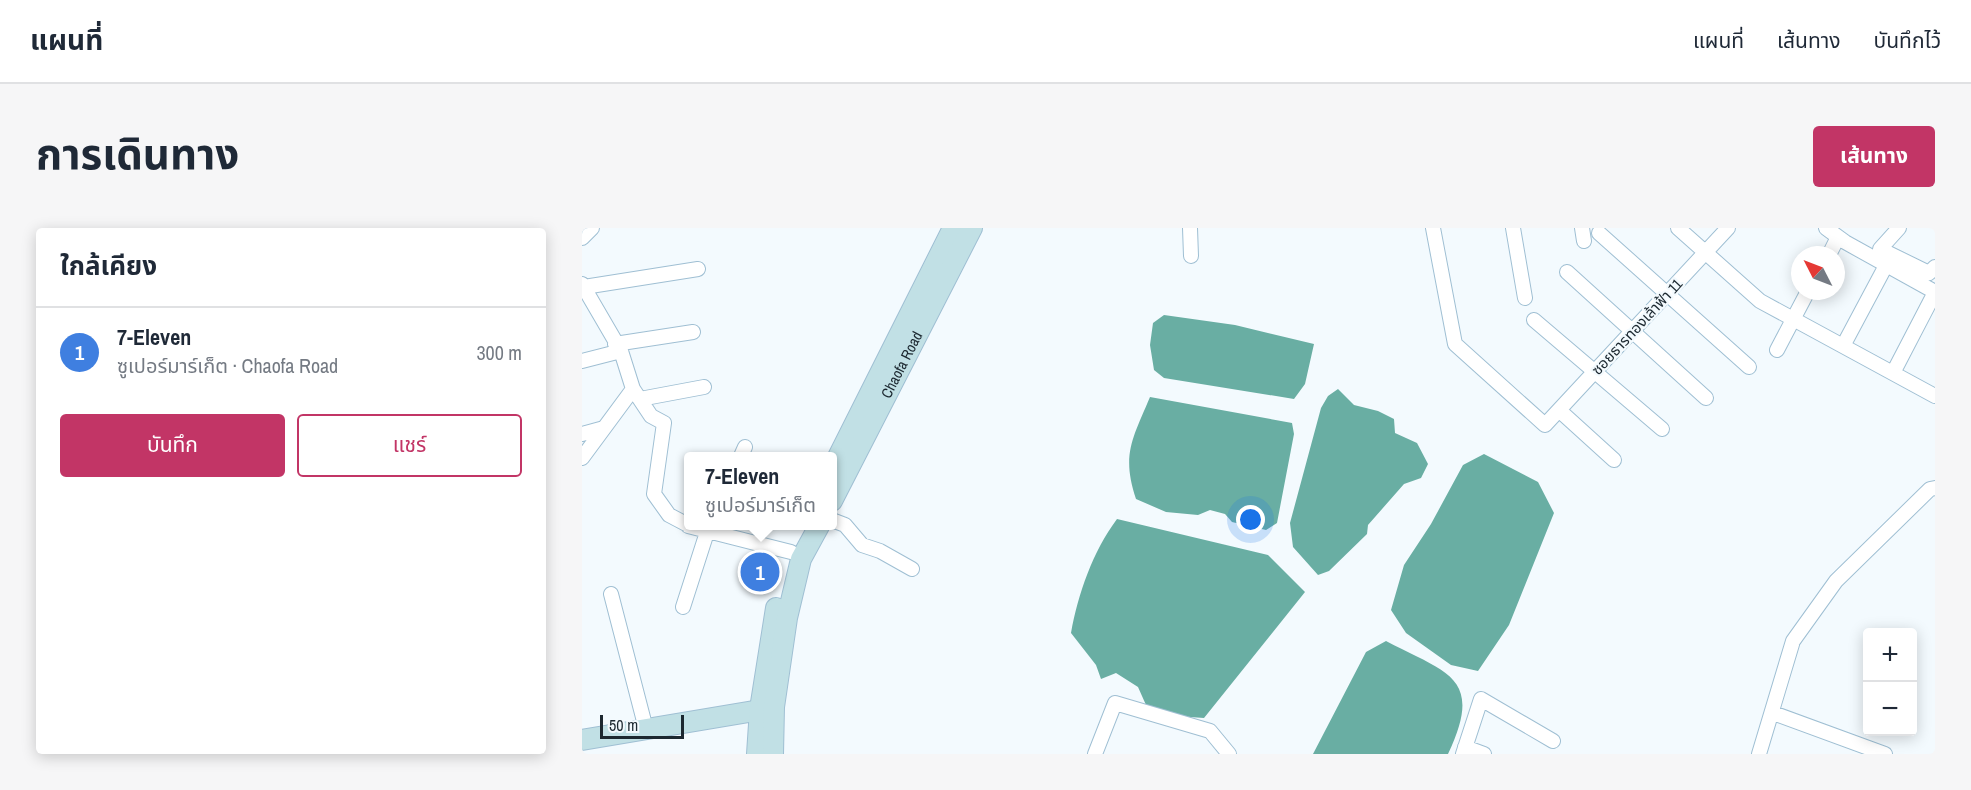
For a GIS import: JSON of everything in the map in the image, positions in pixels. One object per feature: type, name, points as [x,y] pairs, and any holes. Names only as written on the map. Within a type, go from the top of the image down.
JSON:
[{"type":"main road","name":"Chaofa Road","points":[[837,459],[952,228]]},
{"type":"main road","name":"Chaofa Road","points":[[837,491],[972,228]]},
{"type":"main road","points":[[772,754],[767,708],[771,628],[791,552],[802,530]]},
{"type":"main road","points":[[757,754],[798,571],[816,530]]},
{"type":"main road","points":[[582,740],[767,708]]},
{"type":"street","points":[[1190,228],[1191,256]]},
{"type":"street","name":"ซอยธารทองเล้าฟ้า 11","points":[[1433,228],[1455,344],[1545,424],[1560,411],[1728,228]]},
{"type":"street","points":[[1513,228],[1525,298]]},
{"type":"street","points":[[1678,228],[1760,302],[1935,396]]},
{"type":"street","points":[[1826,228],[1845,243],[1934,295],[1893,373]]},
{"type":"street","points":[[1899,228],[1880,249],[1932,270]]},
{"type":"street","points":[[1599,233],[1749,368]]},
{"type":"street","points":[[684,523],[669,515],[654,494],[664,423],[651,416],[637,394],[618,347],[585,291],[698,269]]},
{"type":"street","points":[[1843,346],[1883,271]]},
{"type":"street","points":[[1567,272],[1706,398]]},
{"type":"street","points":[[1777,350],[1803,300]]},
{"type":"street","points":[[1534,320],[1662,429]]},
{"type":"street","points":[[582,361],[618,347],[693,332]]},
{"type":"street","points":[[582,458],[604,428],[637,394],[704,387]]},
{"type":"street","points":[[1560,411],[1614,460]]},
{"type":"street","points":[[582,434],[604,428]]},
{"type":"street","points":[[1759,754],[1793,641],[1836,581],[1930,489],[1935,488]]},
{"type":"street","points":[[837,522],[845,525],[862,545],[880,551],[912,569]]},
{"type":"street","points":[[683,607],[706,530]]},
{"type":"street","points":[[714,530],[791,552]]},
{"type":"street","points":[[611,594],[646,729]]},
{"type":"street","points":[[1484,754],[1464,750],[1481,699],[1553,741]]},
{"type":"street","points":[[1095,754],[1115,704],[1210,731],[1229,754]]},
{"type":"street","points":[[1773,713],[1885,754]]},
{"type":"shaded area","points":[[1164,315],[1235,325],[1314,344],[1305,384],[1294,399],[1164,378],[1154,370],[1150,345],[1153,323]]},
{"type":"shaded area","points":[[1338,389],[1354,405],[1378,411],[1394,419],[1395,433],[1417,443],[1428,464],[1421,478],[1404,484],[1368,525],[1367,534],[1329,571],[1318,575],[1293,547],[1290,523],[1321,408],[1328,396]]},
{"type":"shaded area","points":[[1150,397],[1292,423],[1294,434],[1277,523],[1266,530],[1232,522],[1225,514],[1210,510],[1198,515],[1166,512],[1136,499],[1129,470],[1129,458],[1134,435]]},
{"type":"shaded area","points":[[1484,454],[1538,482],[1554,513],[1509,625],[1478,671],[1451,665],[1406,633],[1391,610],[1404,565],[1431,524],[1463,465]]},
{"type":"shaded area","points":[[1117,519],[1268,555],[1305,592],[1204,718],[1176,716],[1146,705],[1138,687],[1116,673],[1101,679],[1096,665],[1071,633],[1088,573],[1108,531]]},
{"type":"shaded area","points":[[1386,641],[1442,670],[1453,680],[1460,692],[1462,708],[1458,728],[1448,754],[1313,754],[1366,652]]},
{"type":"place","name":"7-Eleven","points":[[760,572]]}]
